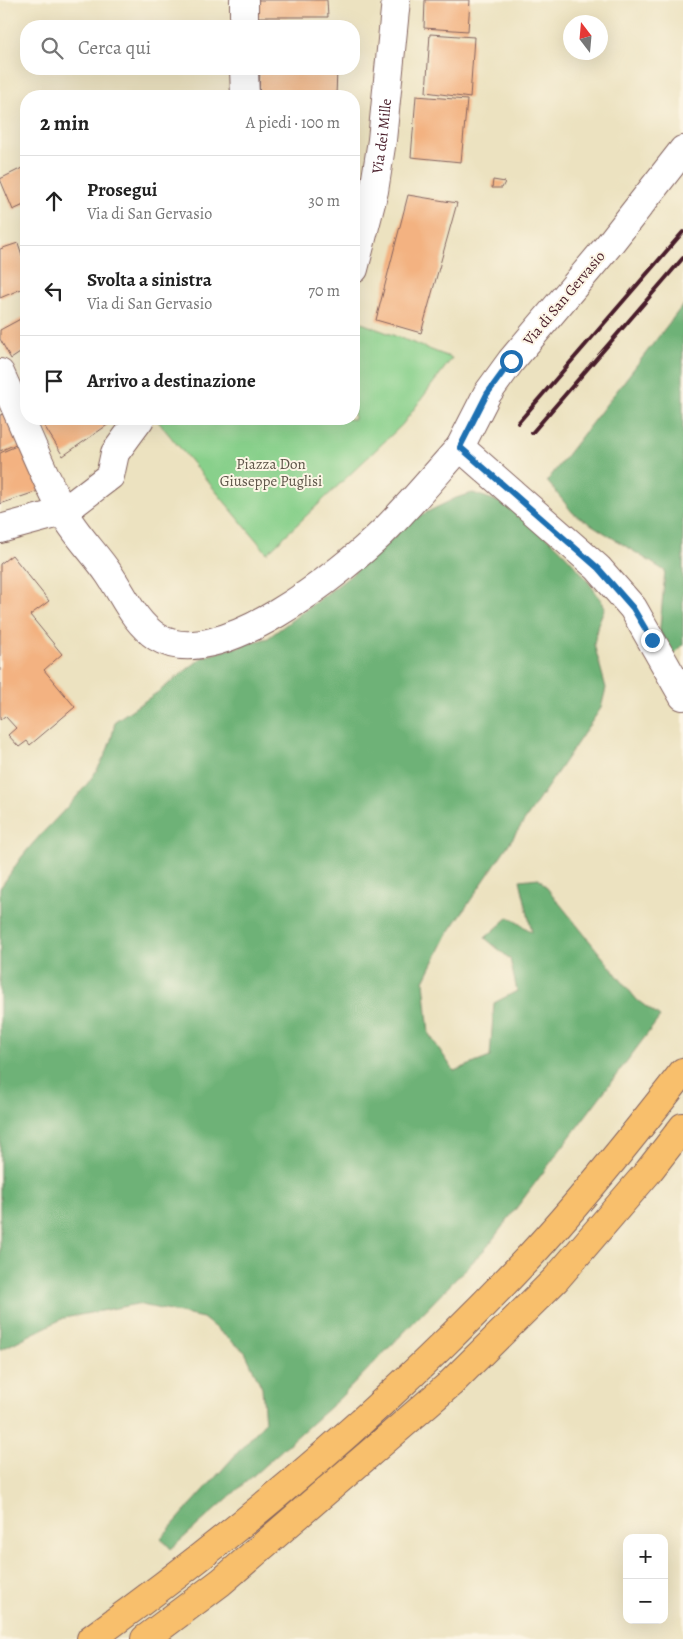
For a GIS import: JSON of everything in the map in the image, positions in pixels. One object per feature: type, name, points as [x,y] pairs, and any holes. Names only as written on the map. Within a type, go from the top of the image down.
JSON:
[{"type":"highway","points":[[91,1639],[246,1519],[345,1435],[435,1353],[530,1256],[617,1156],[683,1072]]},
{"type":"highway","points":[[145,1639],[221,1582],[450,1384],[556,1279],[648,1172],[683,1127]]},
{"type":"street","points":[[244,0],[244,20]]},
{"type":"street","name":"Via dei Mille","points":[[360,246],[374,191],[382,140],[396,0]]},
{"type":"street","points":[[244,75],[244,90]]},
{"type":"street","name":"Via di San Gervasio","points":[[24,425],[63,512],[144,626],[158,638],[184,645],[203,644],[252,628],[308,593],[384,531],[460,447],[487,394],[511,361],[608,246],[683,150]]},
{"type":"street","name":"Via di San Gervasio","points":[[0,373],[20,417]]},
{"type":"street","points":[[0,529],[63,512],[110,476],[115,453],[135,425]]},
{"type":"street","points":[[460,447],[598,568],[633,608],[683,696]]},
{"type":"green space","points":[[683,305],[683,645],[656,672],[665,571],[573,513],[547,481]]},
{"type":"green space","name":"Piazza Don Giuseppe Puglisi","points":[[360,322],[452,358],[402,425],[267,553],[161,425],[360,425]]},
{"type":"green space","points":[[473,493],[495,500],[535,527],[574,564],[595,592],[605,607],[598,624],[594,644],[606,688],[601,708],[447,935],[424,981],[429,1034],[454,1071],[490,1057],[494,1003],[517,991],[510,959],[485,938],[509,917],[532,932],[520,880],[539,878],[637,1000],[660,1017],[487,1247],[340,1398],[171,1549],[161,1538],[265,1422],[262,1388],[245,1352],[203,1318],[137,1304],[64,1318],[0,1350],[0,888],[25,853],[94,775],[111,741],[115,721],[158,692],[203,657],[268,638],[349,577],[415,518],[456,498]]},
{"type":"building","points":[[251,0],[327,0],[328,17],[251,17]]},
{"type":"building","points":[[425,0],[470,0],[468,31],[424,28]]},
{"type":"building","points":[[430,34],[474,37],[470,98],[426,92]]},
{"type":"building","points":[[260,75],[337,75],[336,90],[259,90]]},
{"type":"building","points":[[416,96],[467,100],[461,162],[411,157]]},
{"type":"building","points":[[20,169],[20,207],[13,210],[0,179]]},
{"type":"building","points":[[493,180],[505,182],[502,188],[492,188]]},
{"type":"building","points":[[408,195],[457,203],[421,333],[376,320]]},
{"type":"building","points":[[18,243],[20,249],[20,290],[0,298],[0,249]]},
{"type":"building","points":[[20,319],[20,353],[11,359],[0,339],[0,330]]},
{"type":"building","points":[[4,414],[18,443],[0,451],[0,415]]},
{"type":"building","points":[[44,425],[107,425],[63,456]]},
{"type":"building","points":[[21,444],[44,489],[0,504],[0,453]]},
{"type":"building","points":[[12,555],[49,601],[30,615],[62,654],[44,670],[75,707],[30,745],[27,741],[19,747],[8,735],[16,728],[5,716],[0,720],[0,564]]},
{"type":"railway","points":[[518,423],[683,232]]},
{"type":"railway","points":[[532,433],[683,258]]},
{"type":"route","points":[[511,361],[487,394],[460,447],[598,568],[633,608],[652,640]]}]
